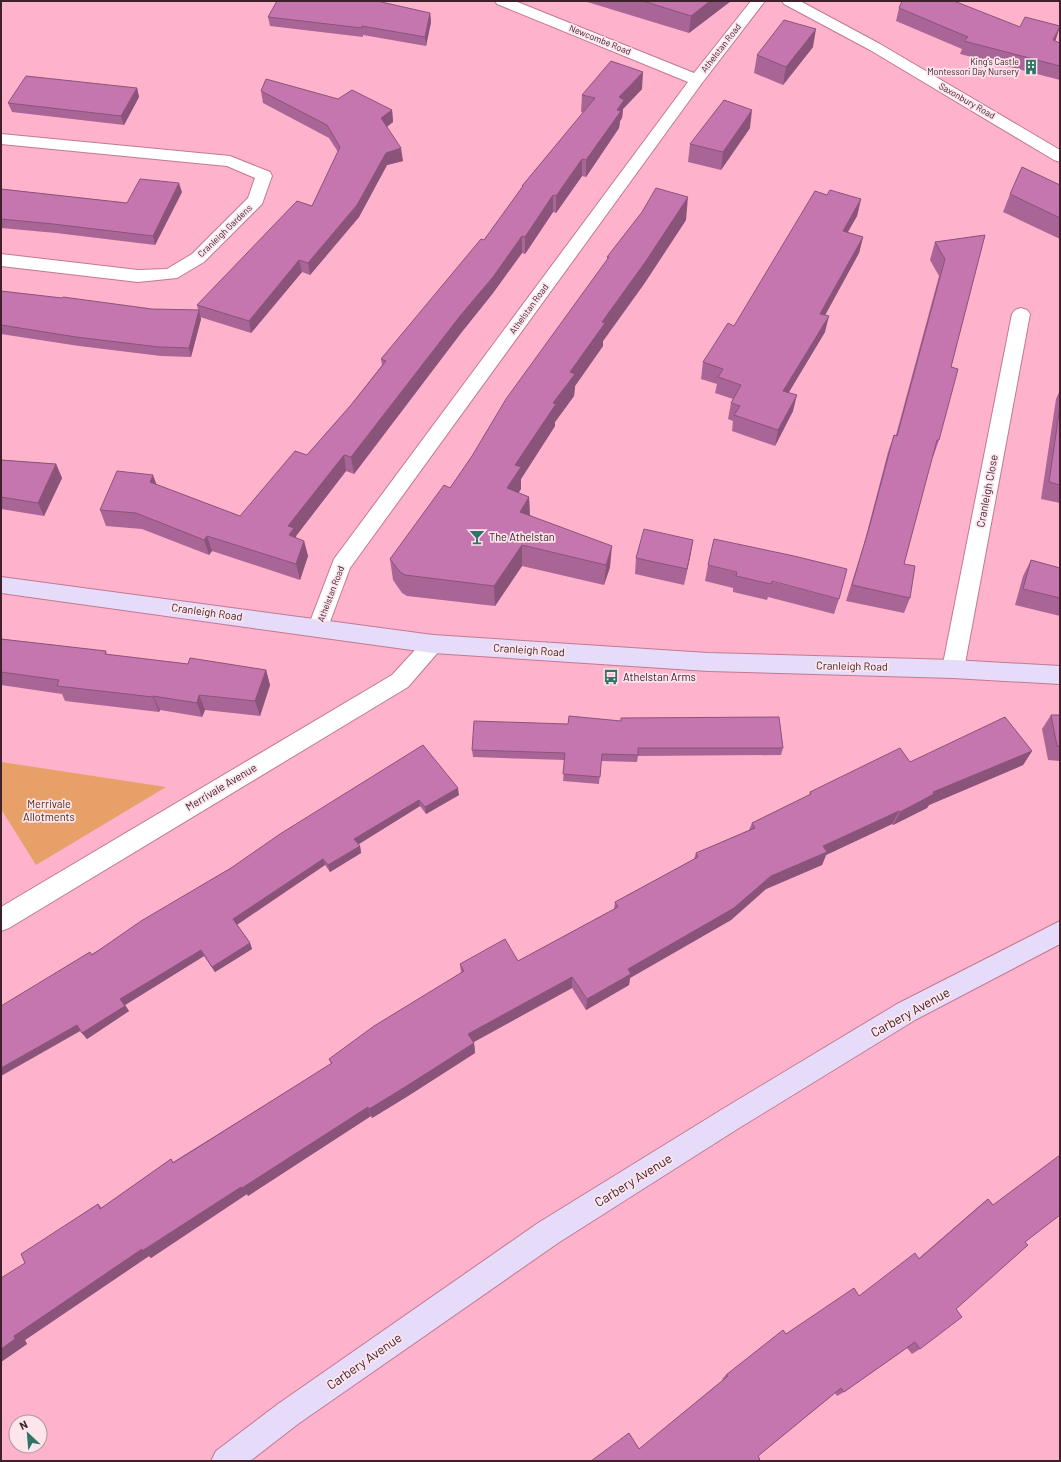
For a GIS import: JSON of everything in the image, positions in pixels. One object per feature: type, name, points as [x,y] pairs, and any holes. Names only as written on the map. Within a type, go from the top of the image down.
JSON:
[{"type":"street","name":"Newcombe Road","points":[[502,1],[697,80]]},
{"type":"street","name":"Athelstan Road","points":[[318,627],[341,565],[697,80],[758,1]]},
{"type":"street","name":"Saxonbury Road","points":[[789,1],[875,47],[1060,157]]},
{"type":"street","name":"Cranleigh Gardens","points":[[1,139],[230,161],[264,176],[256,200],[198,258],[171,274],[138,276],[1,260]]},
{"type":"street","name":"Cranleigh Close","points":[[953,669],[1020,314]]},
{"type":"street","name":"Cranleigh Road","points":[[1,585],[318,627],[433,644],[708,662],[953,669],[1060,675]]},
{"type":"street","name":"Merrivale Avenue","points":[[1,920],[346,712],[400,682],[433,644]]},
{"type":"street","name":"Carbery Avenue","points":[[226,1461],[288,1414],[548,1233],[730,1119],[906,1012],[1060,932]]},
{"type":"green space","name":"Merrivale Allotments","points":[[1,762],[166,787],[36,865],[1,809]]},
{"type":"building","points":[[277,1],[377,1],[430,13],[425,37],[362,26],[362,28],[268,17]]},
{"type":"building","points":[[643,1],[710,1],[691,16]]},
{"type":"building","points":[[902,1],[954,1],[1020,27],[1025,17],[1060,26],[1053,40],[1060,43],[1060,66],[964,41],[968,37],[899,8]]},
{"type":"building","points":[[784,20],[816,29],[786,67],[757,55]]},
{"type":"building","points":[[611,61],[643,72],[619,97],[624,100],[617,110],[621,111],[586,160],[582,159],[556,196],[553,195],[525,237],[522,236],[493,277],[460,316],[351,457],[344,455],[288,526],[294,528],[289,535],[304,541],[296,564],[207,536],[204,540],[136,513],[100,510],[117,471],[153,475],[150,482],[240,516],[295,451],[307,455],[351,405],[386,361],[381,359],[481,239],[484,240],[522,186],[595,98],[582,95]]},
{"type":"building","points":[[26,76],[137,88],[121,116],[8,103]]},
{"type":"building","points":[[266,79],[338,99],[352,90],[392,110],[381,118],[401,148],[386,153],[357,205],[308,263],[299,260],[249,321],[197,305],[297,201],[312,206],[340,147],[327,125],[261,91]]},
{"type":"building","points":[[724,100],[752,110],[723,152],[690,144]]},
{"type":"building","points":[[1022,167],[1060,185],[1060,218],[1010,194]]},
{"type":"building","points":[[140,179],[179,183],[153,236],[1,219],[1,189],[127,203]]},
{"type":"building","points":[[656,188],[688,197],[646,261],[602,322],[605,323],[570,372],[575,374],[553,403],[556,404],[515,465],[521,467],[507,488],[529,497],[520,512],[612,546],[606,565],[522,545],[494,586],[405,575],[400,572],[390,559],[444,485],[450,488],[472,456],[506,399],[609,257],[607,257],[642,212]]},
{"type":"building","points":[[830,190],[861,199],[843,231],[863,237],[820,314],[829,316],[783,391],[797,395],[778,430],[734,415],[740,406],[731,403],[741,385],[718,377],[723,369],[703,362],[728,323],[734,326],[815,191],[827,195]]},
{"type":"building","points":[[985,235],[951,367],[958,369],[939,440],[937,440],[904,564],[915,566],[910,598],[852,585],[894,435],[897,436],[945,259],[935,242]]},
{"type":"building","points":[[1,291],[63,297],[152,309],[199,310],[189,348],[159,347],[76,337],[1,325]]},
{"type":"building","points":[[1060,406],[1060,485],[1049,482]]},
{"type":"building","points":[[1,460],[56,464],[38,503],[1,497]]},
{"type":"building","points":[[644,529],[693,540],[687,569],[636,558]]},
{"type":"building","points":[[714,539],[847,569],[839,599],[772,581],[771,584],[736,576],[737,572],[708,565]]},
{"type":"building","points":[[1031,560],[1060,568],[1060,598],[1023,589]]},
{"type":"building","points":[[1,639],[106,651],[105,654],[188,664],[190,658],[266,670],[255,701],[199,695],[197,703],[153,696],[57,686],[59,680],[1,672]]},
{"type":"building","points":[[1051,715],[1060,715],[1060,746],[1057,746]]},
{"type":"building","points":[[569,716],[621,721],[621,718],[779,717],[783,748],[638,748],[638,755],[602,754],[600,777],[563,774],[565,753],[472,750],[474,721],[568,724]]},
{"type":"building","points":[[1005,717],[1032,751],[933,792],[934,794],[900,812],[899,811],[823,846],[827,852],[771,876],[734,908],[628,969],[631,974],[587,999],[572,977],[468,1034],[474,1043],[369,1109],[368,1107],[142,1251],[142,1249],[14,1336],[15,1339],[1,1349],[1,1278],[25,1263],[21,1254],[98,1204],[100,1209],[171,1159],[173,1163],[332,1063],[329,1059],[374,1026],[464,971],[460,964],[505,939],[518,961],[618,907],[615,902],[698,857],[696,853],[755,828],[752,823],[811,794],[810,792],[900,748],[910,762]]},
{"type":"building","points":[[423,745],[458,788],[425,807],[419,800],[354,839],[360,846],[328,865],[323,859],[233,919],[250,943],[212,967],[201,950],[120,999],[125,1006],[82,1033],[77,1025],[1,1068],[1,1006],[90,952],[92,955],[141,921],[231,868],[280,834]]},
{"type":"building","points":[[1060,1155],[1060,1215],[1025,1242],[1028,1245],[956,1309],[962,1317],[920,1349],[915,1342],[844,1392],[841,1388],[758,1456],[760,1459],[757,1461],[591,1461],[629,1433],[639,1449],[728,1376],[726,1375],[783,1330],[786,1334],[854,1288],[859,1296],[915,1253],[919,1259],[988,1199],[993,1205]]},
{"type":"place","name":"King's Castle Montessori Day Nursery","points":[[1031,67]]},
{"type":"place","name":"The Athelstan","points":[[477,537]]},
{"type":"place","name":"Athelstan Arms","points":[[611,677]]}]
